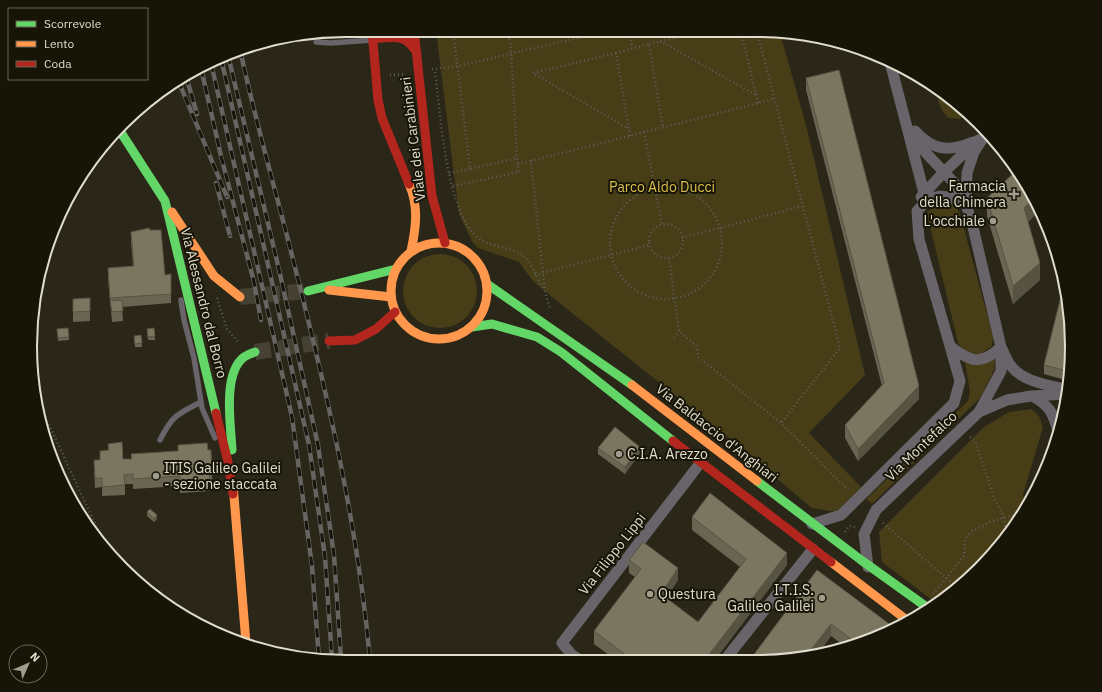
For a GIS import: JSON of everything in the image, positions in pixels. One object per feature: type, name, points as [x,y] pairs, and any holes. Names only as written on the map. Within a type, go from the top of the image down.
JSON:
[{"type":"main road","name":"Viale dei Carabinieri","points":[[372,37],[382,118],[415,197],[416,225],[411,251]]},
{"type":"main road","points":[[400,37],[405,38],[414,46],[417,53]]},
{"type":"main road","name":"Viale dei Carabinieri","points":[[415,37],[432,196],[445,243]]},
{"type":"main road","name":"Via Alessandro dal Borro","points":[[122,134],[165,201],[228,462],[233,494]]},
{"type":"main road","points":[[165,201],[214,276],[240,297]]},
{"type":"main road","points":[[472,327],[485,307],[487,284],[482,269],[473,256],[460,247],[445,243],[427,244],[411,251],[396,269],[391,282],[391,297],[395,312],[408,328],[416,334],[430,339],[445,340],[455,337],[472,327],[492,324],[505,326],[537,337],[561,352],[813,549],[903,618]]},
{"type":"main road","points":[[391,297],[334,290],[308,291],[396,269]]},
{"type":"main road","name":"Via Baldaccio d'Anghiari","points":[[487,284],[546,323],[665,409],[868,567],[927,603]]},
{"type":"main road","points":[[329,341],[355,340],[376,329],[395,312]]},
{"type":"main road","points":[[246,638],[233,494],[230,379],[235,365],[244,355],[253,352]]},
{"type":"street","points":[[892,69],[907,122],[924,193]]},
{"type":"street","points":[[907,122],[924,142],[944,149],[960,147],[979,139]]},
{"type":"street","points":[[910,136],[943,173],[957,186],[966,204]]},
{"type":"street","name":"Via Montefalco","points":[[812,524],[841,514],[954,404],[960,381],[919,239],[917,211],[918,202],[924,193],[982,136]]},
{"type":"street","name":"Via Montefalco","points":[[868,567],[864,534],[876,510],[979,412],[1001,371],[1001,347],[973,227],[966,204],[967,173],[974,152],[983,137]]},
{"type":"street","points":[[917,211],[926,200],[944,196],[952,197],[966,204]]},
{"type":"street","points":[[950,346],[963,356],[974,360],[991,356],[1001,347],[1010,366],[1018,373],[1028,378],[1062,388]]},
{"type":"street","points":[[979,412],[1007,400],[1031,396],[1061,394]]},
{"type":"street","points":[[1031,396],[1043,402],[1049,408],[1055,423]]},
{"type":"street","name":"Via Filippo Lippi","points":[[572,655],[562,643],[701,462]]},
{"type":"street","points":[[729,655],[813,549]]},
{"type":"lane","points":[[316,42],[331,43],[362,37]]},
{"type":"lane","points":[[165,201],[184,320],[194,358],[201,402],[208,423],[228,462]]},
{"type":"lane","points":[[160,440],[170,422],[179,413],[201,402]]},
{"type":"path","points":[[454,37],[470,169]]},
{"type":"path","points":[[452,186],[519,172],[509,37]]},
{"type":"path","points":[[376,76],[419,72],[434,68],[458,66],[581,37]]},
{"type":"path","points":[[631,37],[632,48]]},
{"type":"path","points":[[629,129],[533,73],[677,37]]},
{"type":"path","points":[[742,37],[758,103]]},
{"type":"path","points":[[758,37],[840,348],[781,423]]},
{"type":"path","points":[[660,41],[756,95]]},
{"type":"path","points":[[649,44],[663,128]]},
{"type":"path","points":[[616,53],[630,136]]},
{"type":"path","points":[[434,68],[449,172],[455,200],[462,218],[474,234],[482,241],[517,252],[526,258],[545,292],[531,161]]},
{"type":"path","points":[[518,164],[774,99]]},
{"type":"path","points":[[644,132],[662,225]]},
{"type":"path","points":[[449,172],[470,169],[518,158]]},
{"type":"path","points":[[669,186],[683,189],[696,195],[715,215],[720,228],[722,248],[716,268],[709,279],[688,295],[674,299],[656,298],[639,292],[621,277],[610,255],[610,237],[614,219],[624,205],[638,193],[655,187],[669,186]]},
{"type":"path","points":[[682,238],[802,206]]},
{"type":"path","points":[[662,225],[673,226],[677,229],[682,238],[682,243],[678,253],[669,258],[659,257],[654,254],[649,245],[650,234],[653,230],[662,225]]},
{"type":"path","points":[[535,275],[649,245]]},
{"type":"path","points":[[669,258],[679,331],[697,347],[698,357],[781,423],[850,492]]},
{"type":"path","points":[[214,276],[214,285],[227,329],[236,341],[253,352]]},
{"type":"path","points":[[674,338],[679,331]]},
{"type":"path","points":[[46,419],[98,530]]},
{"type":"path","points":[[969,436],[975,441],[994,500],[1003,518],[1006,528]]},
{"type":"path","points":[[930,602],[964,556],[965,539],[970,532],[990,522],[1015,514]]},
{"type":"path","points":[[882,522],[954,583]]},
{"type":"green space","name":"Parco Aldo Ducci","points":[[437,37],[756,37],[782,39],[806,125],[865,375],[809,433],[861,487],[836,512],[812,508],[730,439],[533,281],[519,262],[478,248],[473,243],[459,214]]},
{"type":"green space","points":[[937,96],[962,116],[960,119],[948,118],[941,109]]},
{"type":"green space","points":[[947,201],[954,204],[960,214],[993,336],[992,346],[981,354],[967,353],[958,343],[927,213],[935,205]]},
{"type":"green space","points":[[440,254],[461,260],[471,270],[477,291],[471,312],[461,322],[440,328],[419,322],[409,312],[403,291],[409,270],[419,260]]},
{"type":"green space","points":[[996,357],[994,370],[980,398],[872,504],[866,499],[968,401],[970,392],[965,362],[977,365],[988,362]]},
{"type":"green space","points":[[1032,409],[1039,416],[1043,427],[1023,495],[1024,500],[1013,518],[988,550],[960,578],[932,600],[882,562],[879,532],[984,427],[1009,412]]},
{"type":"building","points":[[839,70],[919,386],[858,449],[845,425],[884,383],[806,78]]},
{"type":"building","points":[[1013,174],[1030,202],[1024,208],[1040,263],[1013,286],[987,198]]},
{"type":"building","points":[[149,228],[150,230],[161,230],[165,275],[171,274],[171,294],[110,298],[108,268],[134,266],[131,232]]},
{"type":"building","points":[[1061,297],[1065,346],[1064,370],[1044,365]]},
{"type":"building","points":[[90,298],[90,311],[73,312],[73,299]]},
{"type":"building","points":[[122,300],[123,311],[112,312],[110,301]]},
{"type":"building","points":[[68,328],[69,337],[58,338],[57,329]]},
{"type":"building","points":[[154,328],[155,336],[148,337],[147,329]]},
{"type":"building","points":[[141,335],[142,343],[135,344],[134,336]]},
{"type":"building","name":"C.I.A. Arezzo","points":[[615,427],[640,447],[625,467],[598,448]]},
{"type":"building","name":"ITIS Galileo Galilei - sezione staccata","points":[[122,442],[123,459],[132,459],[131,454],[178,451],[178,445],[207,443],[208,450],[211,450],[212,472],[209,472],[210,481],[180,483],[180,476],[133,479],[133,474],[124,475],[125,485],[102,487],[102,478],[95,478],[94,460],[100,460],[100,451],[109,450],[108,444]]},
{"type":"building","name":"Questura","points":[[710,493],[787,553],[709,655],[626,655],[594,631],[641,569],[629,560],[643,542],[678,568],[661,594],[698,622],[746,559],[692,517]]},
{"type":"building","points":[[150,509],[157,515],[154,519],[147,512]]},
{"type":"building","name":"I.T.I.S. Galileo Galilei","points":[[817,570],[890,624],[852,640],[831,624],[811,650],[753,655]]},
{"type":"tunnel","points":[[240,297],[308,291]]},
{"type":"tunnel","points":[[255,352],[329,341]]},
{"type":"railway","points":[[241,55],[337,444],[356,552],[369,655]]},
{"type":"railway","points":[[229,60],[280,274],[318,445],[334,555],[341,655]]},
{"type":"railway","points":[[222,63],[309,445],[325,557],[332,654]]},
{"type":"railway","points":[[212,68],[292,417],[312,566],[319,653]]},
{"type":"railway","points":[[202,72],[221,156],[254,282],[261,320]]},
{"type":"railway","points":[[187,80],[197,114]]},
{"type":"railway","points":[[180,85],[227,197]]},
{"type":"railway","points":[[216,183],[230,236]]},
{"type":"traffic: fast","points":[[122,134],[165,201],[216,413]]},
{"type":"traffic: fast","points":[[308,291],[396,269]]},
{"type":"traffic: fast","points":[[487,284],[632,385]]},
{"type":"traffic: fast","points":[[472,327],[492,324],[537,337],[561,352],[673,441]]},
{"type":"traffic: fast","points":[[232,450],[229,401],[233,375],[237,365],[244,357],[255,352]]},
{"type":"traffic: fast","points":[[757,481],[861,560],[924,605]]},
{"type":"traffic: slow","points":[[409,184],[414,201],[416,217],[411,251]]},
{"type":"traffic: slow","points":[[172,212],[214,276],[240,297]]},
{"type":"traffic: slow","points":[[439,243],[458,246],[473,257],[484,272],[487,291],[484,310],[473,325],[458,336],[439,339],[420,336],[405,325],[394,310],[391,291],[394,272],[405,257],[420,246],[439,243]]},
{"type":"traffic: slow","points":[[329,290],[391,297]]},
{"type":"traffic: slow","points":[[632,385],[757,481]]},
{"type":"traffic: slow","points":[[233,484],[246,638]]},
{"type":"traffic: slow","points":[[831,562],[903,617]]},
{"type":"traffic: jam","points":[[373,37],[378,100],[382,118],[409,184]]},
{"type":"traffic: jam","points":[[373,39],[393,37],[403,39],[408,42],[417,53]]},
{"type":"traffic: jam","points":[[415,37],[432,196],[445,243]]},
{"type":"traffic: jam","points":[[329,341],[355,340],[376,329],[395,312]]},
{"type":"traffic: jam","points":[[216,413],[228,462],[233,494]]},
{"type":"traffic: jam","points":[[673,441],[831,562]]},
{"type":"place","name":"Farmacia della Chimera","points":[[1014,194]]},
{"type":"place","name":"L'occhiale","points":[[993,221]]},
{"type":"place","name":"C.I.A. Arezzo","points":[[619,454]]},
{"type":"place","name":"ITIS Galileo Galilei - sezione staccata","points":[[156,476]]},
{"type":"place","name":"Questura","points":[[650,594]]},
{"type":"place","name":"I.T.I.S. Galileo Galilei","points":[[822,598]]}]
